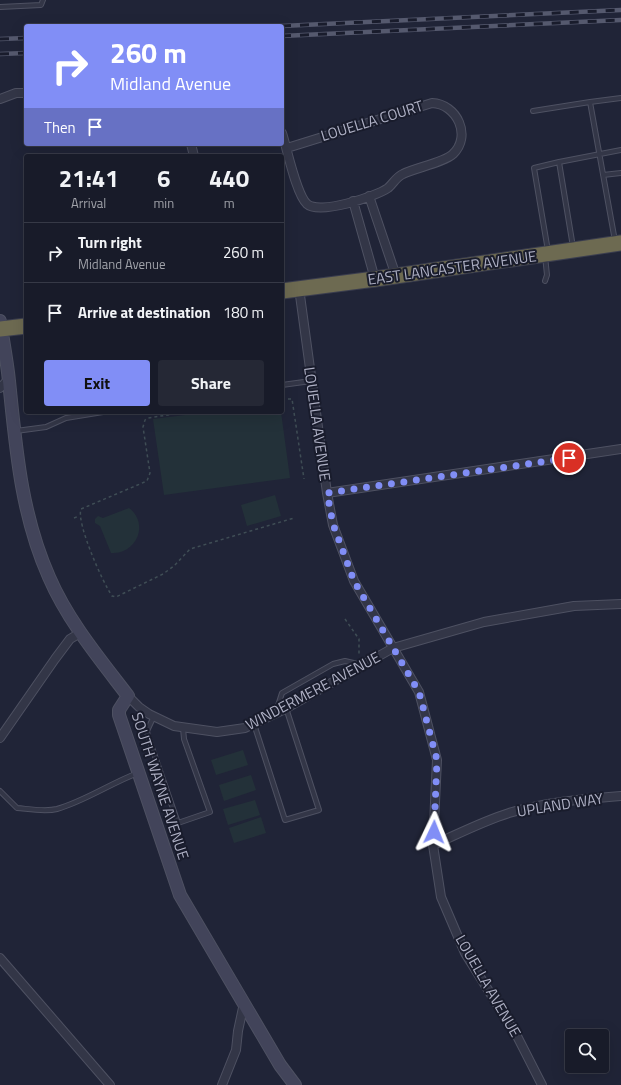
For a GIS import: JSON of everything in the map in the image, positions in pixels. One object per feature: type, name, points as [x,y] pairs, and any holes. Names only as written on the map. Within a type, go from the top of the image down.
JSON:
[{"type":"highway","name":"EAST LANCASTER AVENUE","points":[[284,291],[375,279],[618,243]]},
{"type":"highway","points":[[0,327],[24,326]]},
{"type":"main road","name":"SOUTH WAYNE AVENUE","points":[[0,327],[5,383],[14,432],[18,472],[28,519],[48,576],[80,633],[128,696],[119,710],[119,715],[180,895],[280,1065],[295,1085]]},
{"type":"street","points":[[0,99],[16,93],[24,93]]},
{"type":"street","name":"LOUELLA COURT","points":[[284,139],[302,197],[307,204],[321,208],[353,201],[388,188],[401,174],[453,154],[459,147],[461,136],[459,122],[455,114],[440,104],[424,105],[287,148]]},
{"type":"street","points":[[369,196],[396,276]]},
{"type":"street","points":[[353,201],[375,279]]},
{"type":"street","name":"LOUELLA AVENUE","points":[[299,288],[327,493],[333,524],[354,581],[419,692],[437,760],[433,845],[441,897],[465,953],[517,1036],[542,1085]]},
{"type":"street","points":[[327,493],[621,449]]},
{"type":"street","name":"WINDERMERE AVENUE","points":[[128,696],[139,707],[174,726],[217,732],[245,728],[286,708],[393,648],[484,622],[574,606],[621,604]]},
{"type":"street","points":[[0,738],[70,639],[80,633]]},
{"type":"street","name":"UPLAND WAY","points":[[433,845],[502,816],[532,807],[582,798],[621,796]]},
{"type":"street","points":[[0,958],[110,1085]]},
{"type":"street","points":[[222,1085],[236,1050],[238,1030],[244,1002]]},
{"type":"lane","points":[[0,7],[41,5],[44,0]]},
{"type":"lane","points":[[533,111],[621,98]]},
{"type":"lane","points":[[590,102],[603,175],[618,243]]},
{"type":"lane","points":[[545,281],[548,275],[547,254],[534,168],[599,153],[621,150]]},
{"type":"lane","points":[[559,162],[573,250]]},
{"type":"lane","points":[[603,175],[621,173]]},
{"type":"lane","points":[[284,385],[311,381]]},
{"type":"lane","points":[[14,432],[46,427],[66,418],[91,414]]},
{"type":"lane","points":[[276,713],[282,693],[334,664],[349,661],[362,665]]},
{"type":"lane","points":[[254,724],[285,820],[319,810],[286,708]]},
{"type":"lane","points":[[154,716],[147,731],[148,736],[178,823],[210,812],[184,739],[183,728]]},
{"type":"lane","points":[[0,791],[17,808],[56,810],[115,782],[138,773]]},
{"type":"path","points":[[284,398],[292,399],[304,479]]},
{"type":"path","points":[[174,414],[148,418],[145,420],[143,427],[150,473],[147,481],[81,509],[79,516],[97,566],[111,595],[114,597],[163,574],[174,566],[190,549],[294,518]]},
{"type":"path","points":[[74,518],[79,516]]},
{"type":"path","points":[[346,619],[359,640],[359,655]]},
{"type":"shaded area","points":[[193,414],[281,414],[290,478],[164,495],[153,419]]},
{"type":"shaded area","points":[[275,495],[281,516],[247,526],[241,505]]},
{"type":"shaded area","points":[[129,508],[139,522],[137,537],[133,544],[127,549],[120,552],[111,553],[100,526],[95,523],[95,519],[98,516],[103,518]]},
{"type":"shaded area","points":[[243,750],[248,765],[216,775],[211,760]]},
{"type":"shaded area","points":[[251,775],[256,790],[224,801],[219,785]]},
{"type":"shaded area","points":[[255,800],[260,815],[228,825],[223,809]]},
{"type":"shaded area","points":[[261,817],[266,833],[234,843],[229,828]]},
{"type":"railway","points":[[284,26],[621,10]]},
{"type":"railway","points":[[284,36],[621,20]]},
{"type":"railway","points":[[0,39],[24,38]]},
{"type":"railway","points":[[0,54],[24,53]]},
{"type":"route","points":[[434,832],[437,760],[419,692],[354,581],[333,524],[327,493],[569,458]]}]
